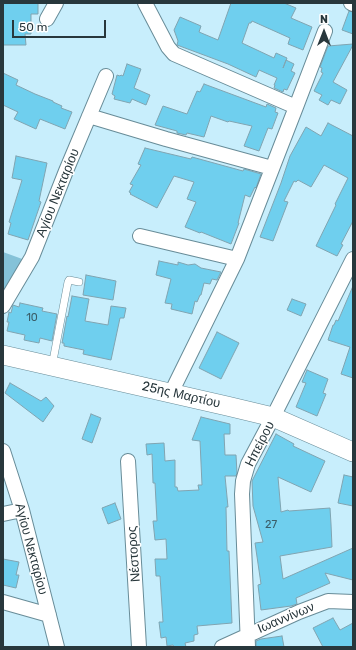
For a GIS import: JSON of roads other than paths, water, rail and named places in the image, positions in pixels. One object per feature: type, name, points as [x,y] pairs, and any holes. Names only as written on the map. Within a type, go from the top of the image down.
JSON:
[{"type":"main road","name":"25ης Μαρτίου","points":[[3,355],[274,417],[353,452]]},
{"type":"street","points":[[47,18],[56,3]]},
{"type":"street","points":[[145,3],[168,47],[174,54],[296,107]]},
{"type":"street","points":[[171,393],[236,259],[325,31]]},
{"type":"street","name":"Αγίου Νεκταρίου","points":[[3,306],[32,257],[106,76]]},
{"type":"street","points":[[89,116],[272,168]]},
{"type":"street","points":[[140,236],[236,259]]},
{"type":"street","name":"Ηπείρου","points":[[248,641],[242,494],[248,464],[352,266]]},
{"type":"street","name":"Αγίου Νεκταρίου","points":[[3,451],[22,510],[57,647]]},
{"type":"street","name":"Νέστορος","points":[[128,461],[140,647]]},
{"type":"street","points":[[3,514],[22,510]]},
{"type":"street","name":"Ιωαννίνων","points":[[222,647],[248,641],[299,612],[328,601],[353,602]]},
{"type":"street","points":[[3,602],[49,615]]},
{"type":"lane","points":[[52,366],[68,282],[69,280],[79,282]]}]
